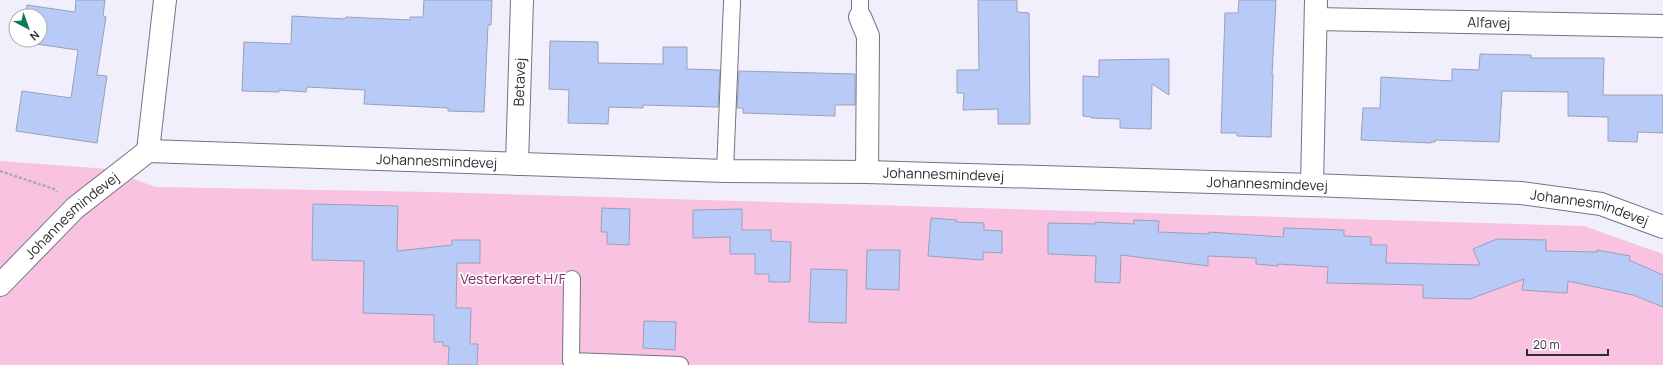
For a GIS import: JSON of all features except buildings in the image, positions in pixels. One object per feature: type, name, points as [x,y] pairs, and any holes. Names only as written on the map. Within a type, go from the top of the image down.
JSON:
[{"type":"street","points":[[148,152],[165,0]]},
{"type":"street","name":"Betavej","points":[[517,164],[522,0]]},
{"type":"street","name":"Johannesmindevej","points":[[860,8],[868,36],[867,172]]},
{"type":"street","name":"Alfavej","points":[[1312,185],[1316,10],[1663,26]]},
{"type":"street","name":"Johannesmindevej","points":[[0,285],[76,208],[148,152],[725,171],[867,172],[1312,185],[1521,193],[1601,204],[1663,227]]},
{"type":"lane","points":[[725,171],[732,2]]},
{"type":"lane","points":[[572,279],[571,363],[680,365]]},
{"type":"path","points":[[0,171],[54,189],[76,208]]},
{"type":"green space","name":"Vesterkæret H/F","points":[[0,161],[108,169],[155,187],[430,192],[1584,226],[1663,254],[1663,365],[0,365]]}]
